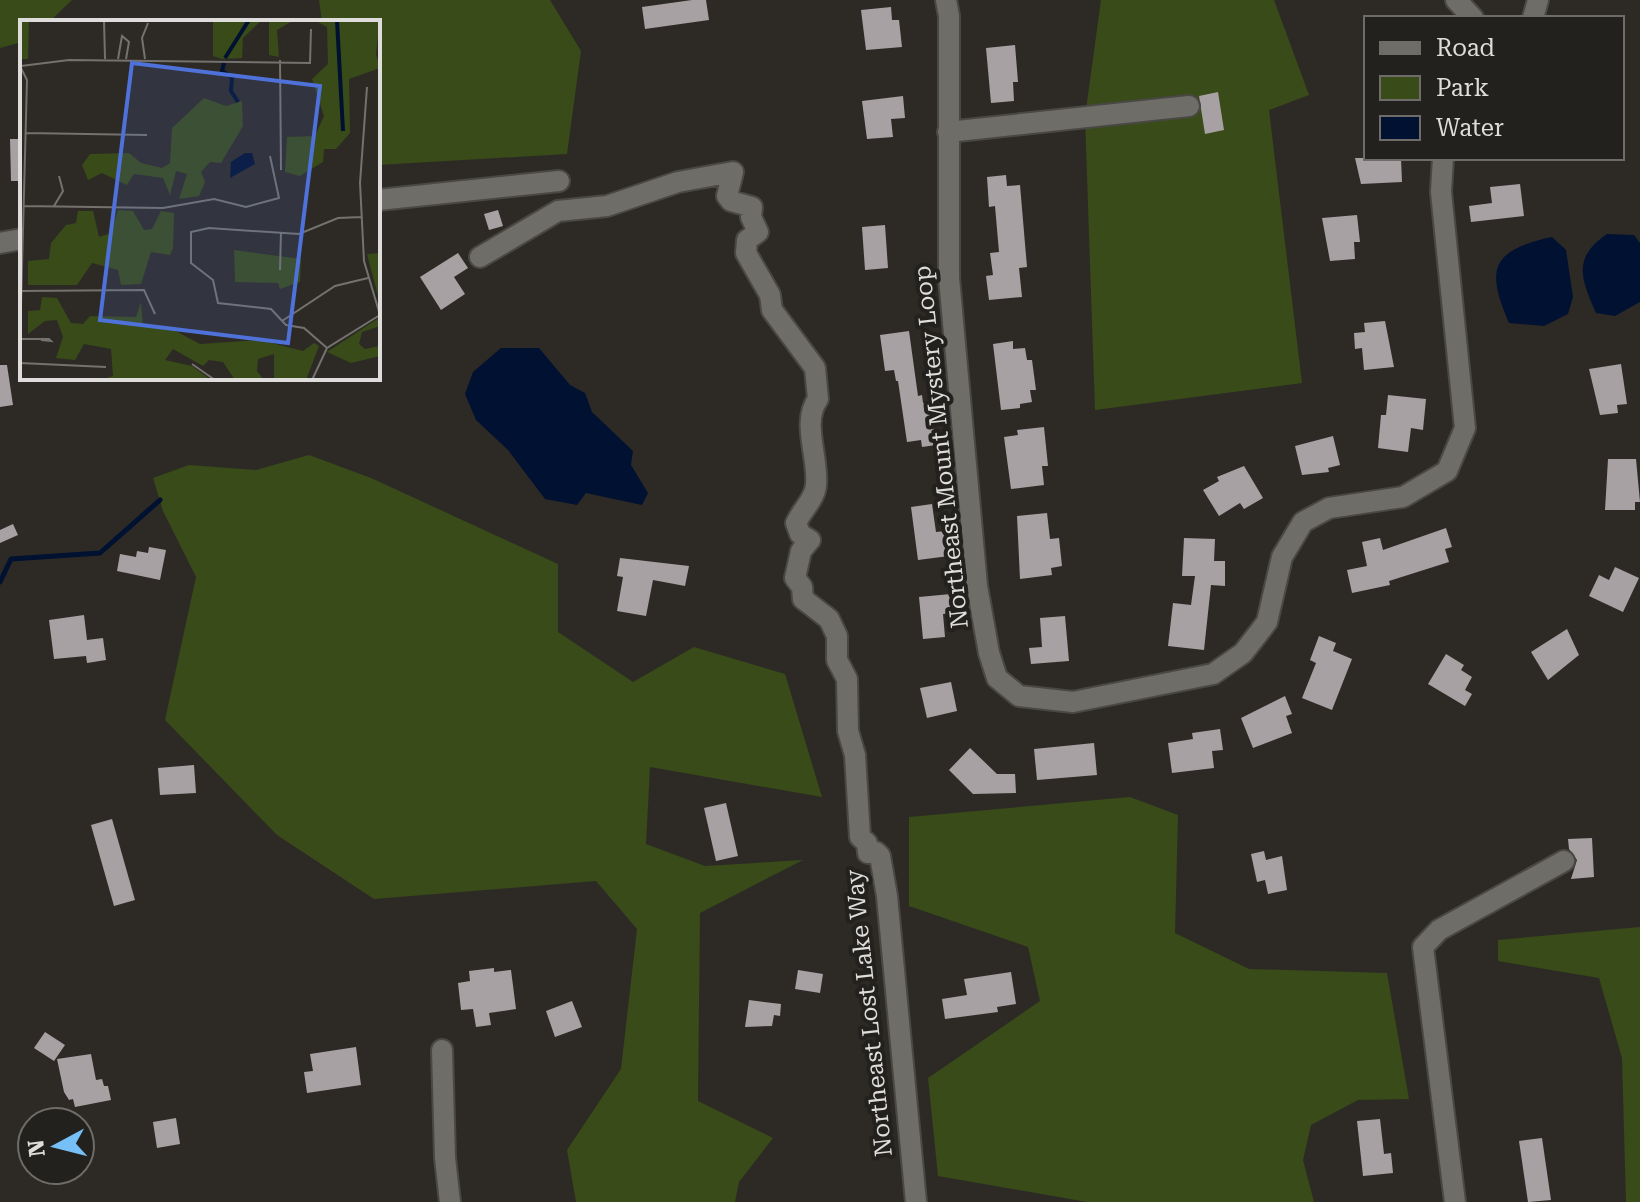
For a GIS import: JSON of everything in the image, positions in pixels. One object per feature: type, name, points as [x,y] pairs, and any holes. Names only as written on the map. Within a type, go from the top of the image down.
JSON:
[{"type":"street","name":"Northeast Mount Mystery Loop","points":[[946,0],[949,16],[949,278],[977,586],[989,653],[997,678],[1019,696],[1073,702],[1213,674],[1243,653],[1267,622],[1282,557],[1303,522],[1329,508],[1403,497],[1447,471],[1465,428],[1441,192],[1443,160]]},
{"type":"street","points":[[1456,0],[1471,16]]},
{"type":"street","points":[[948,132],[1189,106]]},
{"type":"street","name":"Northeast Lost Lake Way","points":[[480,257],[558,211],[607,206],[666,186],[733,172],[727,196],[731,201],[752,207],[751,217],[758,232],[747,240],[746,253],[752,268],[766,287],[772,310],[815,368],[818,399],[812,407],[812,433],[816,483],[796,523],[800,534],[810,540],[801,551],[795,578],[802,587],[803,599],[829,619],[837,636],[837,660],[847,679],[848,731],[855,755],[860,837],[867,843],[868,853],[876,852],[880,856],[887,896],[916,1202]]},
{"type":"street","points":[[380,200],[559,181]]},
{"type":"street","points":[[0,243],[20,239]]},
{"type":"street","points":[[1455,1202],[1423,947],[1439,930],[1564,861]]},
{"type":"street","points":[[442,1050],[445,1158],[450,1202]]},
{"type":"green space","points":[[0,0],[72,0],[51,20],[20,20],[20,43],[0,48]]},
{"type":"green space","points":[[319,0],[550,0],[581,51],[567,154],[380,165],[380,20],[322,20]]},
{"type":"green space","points":[[1101,0],[1274,0],[1309,95],[1269,110],[1302,383],[1095,410],[1085,117]]},
{"type":"green space","points":[[309,455],[371,478],[558,564],[558,632],[633,682],[694,647],[785,674],[822,797],[650,767],[646,844],[705,866],[803,860],[700,913],[698,1101],[773,1138],[739,1182],[735,1202],[576,1202],[567,1150],[621,1069],[637,929],[596,881],[374,899],[277,835],[165,720],[196,577],[163,511],[153,478],[189,465],[256,470]]},
{"type":"green space","points":[[1130,797],[1178,815],[1175,933],[1249,969],[1387,973],[1409,1099],[1358,1100],[1311,1125],[1303,1160],[1314,1202],[1087,1202],[938,1176],[928,1078],[1040,1001],[1028,947],[909,906],[909,817]]},
{"type":"green space","points":[[1640,927],[1640,1202],[1626,1202],[1622,1058],[1599,978],[1498,961],[1498,940]]},
{"type":"water","points":[[1607,234],[1634,235],[1640,243],[1640,302],[1615,316],[1596,313],[1586,290],[1583,270],[1588,252]]},
{"type":"water","points":[[1552,237],[1566,250],[1573,297],[1568,314],[1544,326],[1509,323],[1497,288],[1499,264],[1517,248]]},
{"type":"water","points":[[501,348],[539,348],[570,385],[585,393],[592,412],[633,451],[631,465],[648,493],[642,505],[586,493],[577,505],[545,499],[508,450],[476,420],[465,394],[473,372]]},
{"type":"building","points":[[706,0],[709,20],[645,29],[642,7]]},
{"type":"building","points":[[891,7],[892,20],[899,20],[902,47],[866,50],[861,10]]},
{"type":"building","points":[[1015,45],[1018,82],[1013,82],[1014,101],[991,103],[986,48]]},
{"type":"building","points":[[1218,92],[1224,130],[1205,134],[1199,96]]},
{"type":"building","points":[[903,96],[905,118],[891,119],[893,137],[867,139],[862,101]]},
{"type":"building","points":[[10,139],[20,139],[20,181],[11,181]]},
{"type":"building","points":[[1355,158],[1401,160],[1402,182],[1361,184]]},
{"type":"building","points":[[1006,175],[1007,186],[1020,185],[1027,267],[1019,268],[1022,297],[989,300],[986,276],[993,275],[990,253],[999,252],[995,206],[989,207],[987,177]]},
{"type":"building","points":[[1520,184],[1524,216],[1471,222],[1469,206],[1492,203],[1490,187]]},
{"type":"building","points":[[498,210],[503,226],[489,230],[484,214]]},
{"type":"building","points":[[1357,215],[1360,242],[1354,242],[1355,259],[1330,261],[1322,218]]},
{"type":"building","points":[[885,225],[888,268],[865,270],[862,227]]},
{"type":"building","points":[[458,253],[468,268],[454,277],[465,294],[441,310],[420,277]]},
{"type":"building","points":[[1385,321],[1394,367],[1364,370],[1362,348],[1355,349],[1354,333],[1365,332],[1364,323]]},
{"type":"building","points":[[909,331],[918,396],[922,395],[923,403],[930,402],[936,445],[922,447],[921,440],[907,442],[898,381],[894,370],[885,371],[880,335]]},
{"type":"building","points":[[1013,341],[1013,349],[1025,348],[1027,360],[1032,360],[1036,390],[1030,390],[1032,402],[1020,404],[1020,408],[1001,410],[993,344]]},
{"type":"building","points":[[1621,364],[1627,404],[1617,405],[1618,413],[1600,415],[1589,369]]},
{"type":"building","points":[[0,365],[7,365],[13,405],[0,407]]},
{"type":"building","points":[[1388,395],[1426,399],[1423,430],[1411,428],[1408,452],[1378,448],[1381,415],[1386,415]]},
{"type":"building","points":[[1044,427],[1048,466],[1042,466],[1044,485],[1011,489],[1004,437],[1018,435],[1017,430]]},
{"type":"building","points":[[1333,436],[1340,465],[1328,468],[1329,472],[1302,475],[1295,446]]},
{"type":"building","points":[[1608,459],[1636,459],[1640,502],[1635,502],[1635,510],[1605,510]]},
{"type":"building","points":[[1244,466],[1263,498],[1244,509],[1240,503],[1219,516],[1203,490],[1219,481],[1217,477]]},
{"type":"building","points":[[932,504],[936,532],[946,531],[949,556],[918,560],[911,507]]},
{"type":"building","points":[[1047,513],[1050,539],[1059,538],[1062,566],[1051,568],[1052,575],[1020,579],[1017,516]]},
{"type":"building","points":[[13,524],[18,535],[0,543],[0,530]]},
{"type":"building","points":[[1446,528],[1452,547],[1445,549],[1449,562],[1389,581],[1390,585],[1352,593],[1347,570],[1367,566],[1362,542],[1380,538],[1383,550]]},
{"type":"building","points":[[1184,538],[1215,539],[1214,561],[1225,561],[1225,586],[1211,585],[1204,650],[1168,646],[1173,603],[1191,605],[1195,576],[1182,576]]},
{"type":"building","points":[[149,547],[166,550],[160,580],[117,571],[120,554],[136,557],[137,551],[148,553]]},
{"type":"building","points":[[620,558],[689,566],[685,586],[653,580],[646,616],[617,611],[623,577],[617,576]]},
{"type":"building","points":[[1615,567],[1639,578],[1623,612],[1589,596],[1599,575],[1609,580]]},
{"type":"building","points":[[951,594],[952,613],[943,614],[945,637],[923,639],[919,597]]},
{"type":"building","points":[[84,615],[87,640],[103,638],[106,660],[87,663],[86,656],[54,659],[49,620]]},
{"type":"building","points":[[1065,616],[1069,661],[1031,664],[1029,648],[1042,647],[1040,618]]},
{"type":"building","points":[[1567,629],[1579,655],[1548,680],[1531,652]]},
{"type":"building","points":[[1319,636],[1336,643],[1333,651],[1352,659],[1332,710],[1302,698],[1316,663],[1310,660]]},
{"type":"building","points":[[1446,654],[1464,665],[1461,670],[1472,677],[1465,690],[1472,694],[1465,706],[1428,684]]},
{"type":"building","points":[[951,682],[957,711],[927,718],[920,688]]},
{"type":"building","points":[[1285,696],[1292,714],[1286,716],[1292,733],[1253,748],[1241,718]]},
{"type":"building","points":[[1220,729],[1223,750],[1212,751],[1214,768],[1172,773],[1168,743],[1193,739],[1192,733]]},
{"type":"building","points":[[1094,743],[1097,775],[1037,780],[1034,749]]},
{"type":"building","points":[[970,748],[997,774],[1015,774],[1016,793],[973,794],[949,770]]},
{"type":"building","points":[[194,765],[196,793],[160,795],[158,768]]},
{"type":"building","points":[[726,803],[738,856],[716,861],[704,808]]},
{"type":"building","points":[[112,819],[135,900],[114,906],[91,825]]},
{"type":"building","points":[[1592,838],[1594,877],[1571,879],[1577,860],[1569,849],[1568,839]]},
{"type":"building","points":[[1264,851],[1266,860],[1282,856],[1287,890],[1268,894],[1265,880],[1257,882],[1251,854]]},
{"type":"building","points":[[494,968],[494,972],[511,970],[516,1009],[489,1013],[491,1025],[476,1027],[473,1009],[461,1010],[458,983],[470,981],[469,971]]},
{"type":"building","points":[[798,970],[823,974],[820,993],[795,989]]},
{"type":"building","points":[[1011,972],[1016,1004],[997,1007],[998,1012],[945,1019],[942,999],[967,995],[964,979]]},
{"type":"building","points":[[749,1000],[781,1004],[780,1016],[774,1015],[772,1026],[745,1027]]},
{"type":"building","points":[[572,1001],[582,1027],[555,1037],[546,1011]]},
{"type":"building","points":[[45,1032],[65,1045],[54,1061],[34,1048]]},
{"type":"building","points":[[356,1047],[361,1085],[307,1093],[304,1072],[313,1071],[310,1054]]},
{"type":"building","points":[[91,1054],[96,1080],[102,1079],[104,1086],[108,1086],[111,1100],[75,1106],[73,1099],[69,1100],[64,1092],[57,1059]]},
{"type":"building","points":[[176,1118],[180,1144],[157,1148],[153,1122]]},
{"type":"building","points":[[1380,1119],[1384,1154],[1391,1153],[1393,1173],[1363,1176],[1357,1121]]},
{"type":"building","points":[[1542,1138],[1551,1200],[1528,1202],[1519,1141]]},
{"type":"waterway","points":[[0,582],[11,559],[100,553],[160,500]]}]
